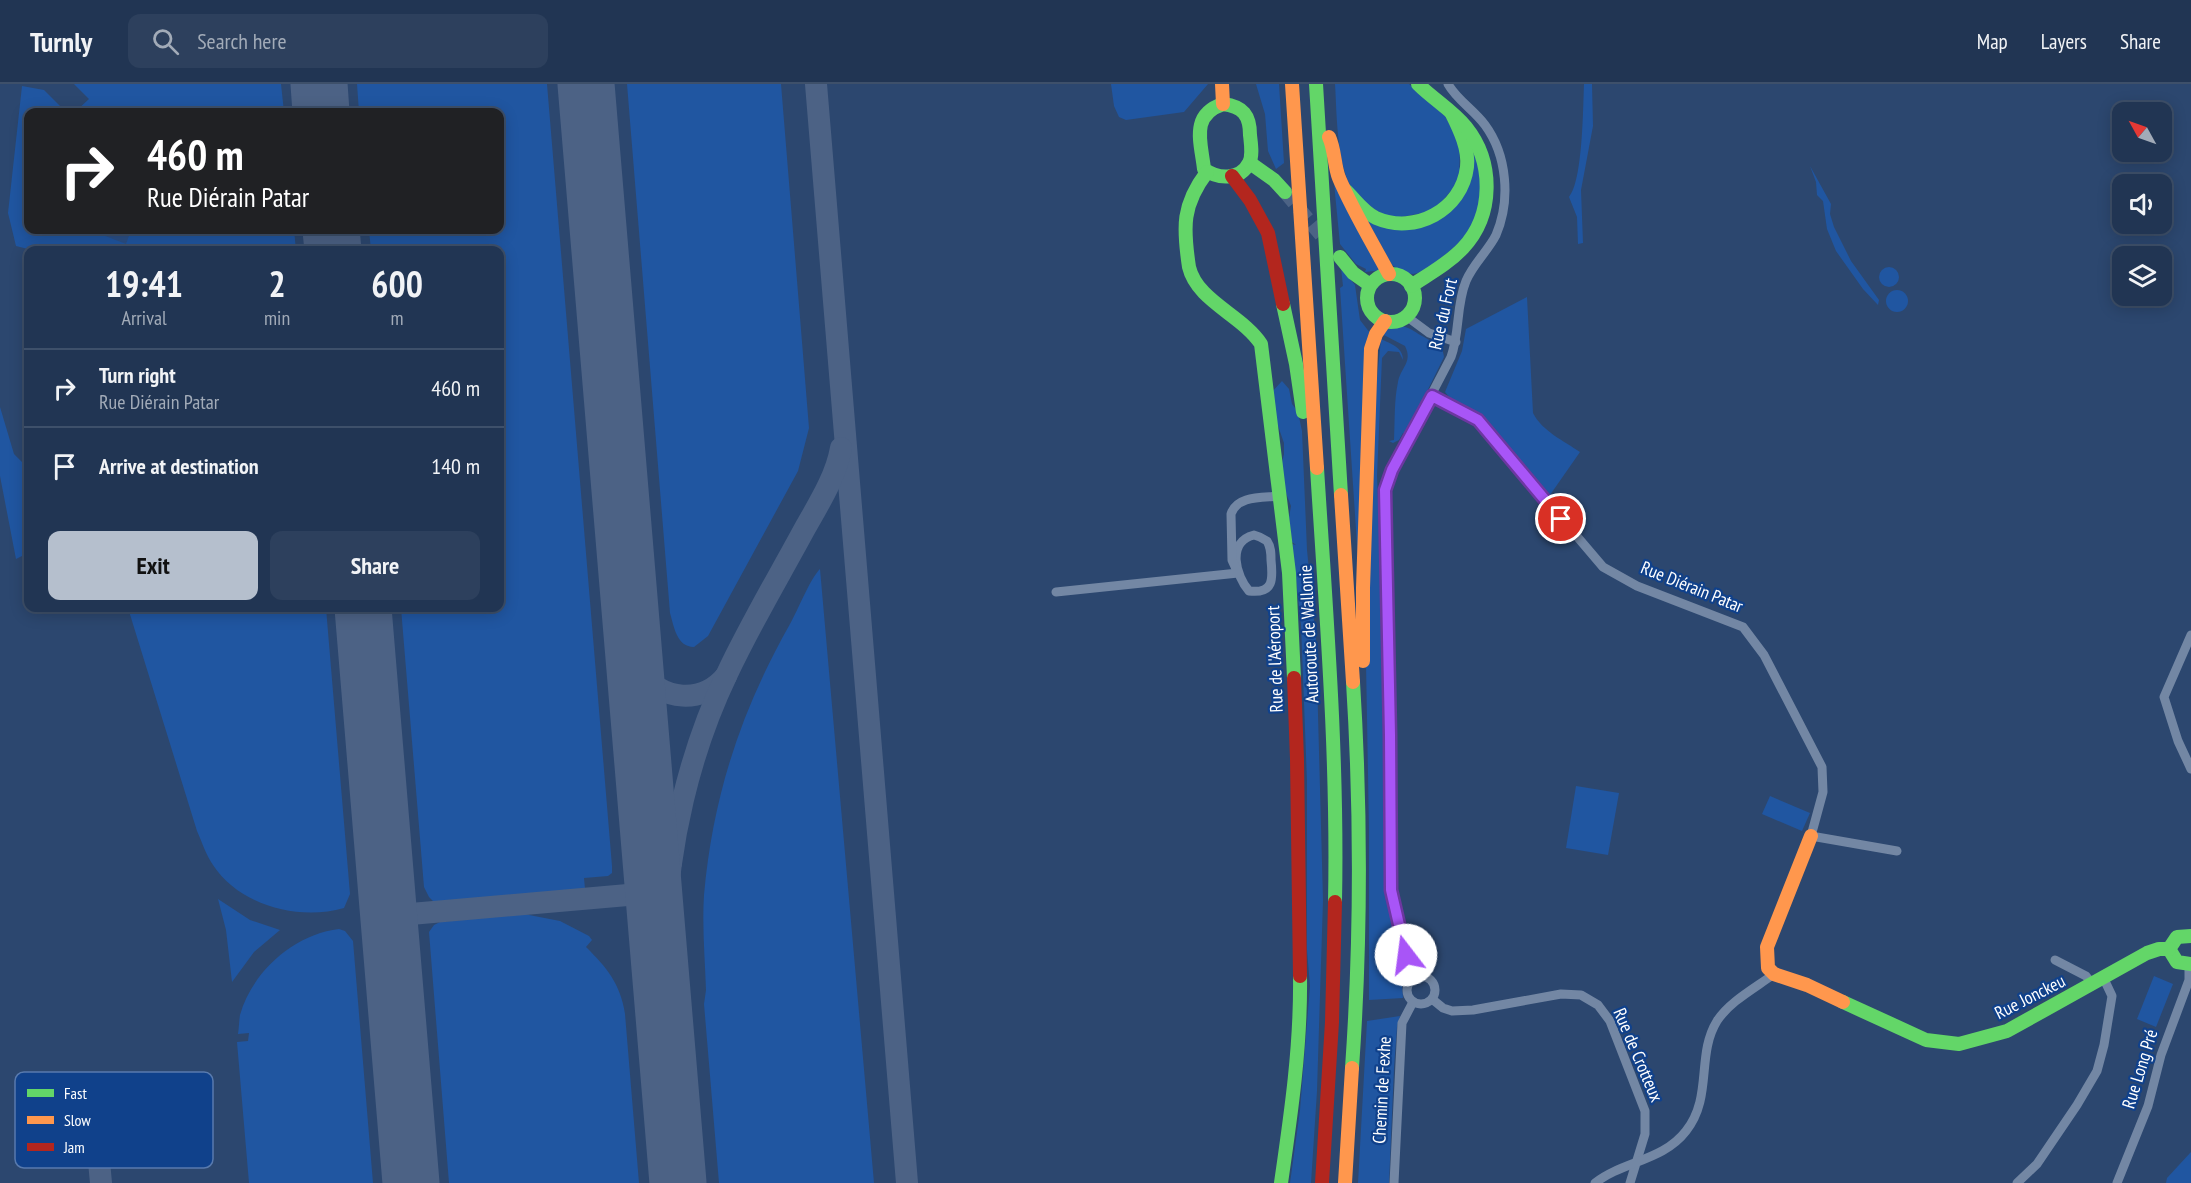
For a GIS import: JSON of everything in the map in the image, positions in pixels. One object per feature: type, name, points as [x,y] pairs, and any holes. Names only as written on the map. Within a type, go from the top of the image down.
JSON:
[{"type":"main road","points":[[1222,84],[1223,104]]},
{"type":"main road","name":"Autoroute de Wallonie","points":[[1292,84],[1330,674],[1336,849],[1332,1023],[1322,1183]]},
{"type":"main road","points":[[1316,84],[1353,687],[1358,853],[1355,1027],[1345,1183]]},
{"type":"main road","points":[[1411,286],[1464,248],[1476,231],[1484,211],[1488,191],[1485,164],[1475,140],[1452,114],[1418,84]]},
{"type":"main road","points":[[1223,104],[1237,107],[1247,117],[1250,123],[1250,163],[1245,169],[1232,176],[1217,176],[1207,172],[1202,165],[1201,121],[1210,109],[1223,104]]},
{"type":"main road","points":[[1345,190],[1369,214],[1384,221],[1412,224],[1434,216],[1445,208],[1459,192],[1467,168],[1466,148],[1452,114]]},
{"type":"main road","points":[[1318,117],[1332,143],[1333,158],[1351,205],[1389,274]]},
{"type":"main road","points":[[1250,163],[1274,180],[1285,192]]},
{"type":"main road","name":"Rue de l'Aéroport","points":[[1207,172],[1194,188],[1185,210],[1191,275],[1207,295],[1247,324],[1260,344],[1288,559],[1293,625],[1301,988],[1299,1045],[1281,1183]]},
{"type":"main road","points":[[1232,176],[1250,200],[1268,233],[1296,364],[1304,416],[1315,431]]},
{"type":"main road","points":[[1340,257],[1353,273],[1370,285]]},
{"type":"main road","points":[[1389,274],[1402,277],[1411,286],[1414,302],[1406,316],[1400,320],[1385,321],[1372,313],[1367,300],[1370,285],[1375,279],[1389,274]]},
{"type":"main road","points":[[1353,687],[1363,666],[1363,576],[1371,349],[1385,321]]},
{"type":"main road","name":"Rue Diérain Patar","points":[[1774,975],[1768,968],[1767,947],[1811,836]]},
{"type":"main road","name":"Rue Jonckeu","points":[[1774,975],[1807,985],[1926,1040],[1959,1044],[2007,1032],[2153,951],[2169,949],[2177,937],[2191,936]]},
{"type":"main road","points":[[2169,949],[2176,962],[2182,965],[2190,964]]},
{"type":"street","name":"Rue du Fort","points":[[1432,396],[1456,342],[1460,299],[1466,280],[1496,235],[1506,191],[1502,164],[1495,143],[1485,126],[1454,94],[1448,84]]},
{"type":"street","points":[[1406,316],[1421,328],[1456,342]]},
{"type":"street","name":"Rue Diérain Patar","points":[[1432,396],[1478,420],[1603,567],[1637,586],[1743,627],[1764,655],[1822,767],[1823,792],[1811,836]]},
{"type":"street","name":"Chemin de Fexhe","points":[[1394,1183],[1402,1023],[1413,1002],[1407,994],[1407,989],[1415,976],[1406,955],[1391,890],[1385,490],[1392,470],[1432,396]]},
{"type":"street","points":[[1238,573],[1237,553],[1243,540],[1254,535],[1266,541],[1270,548],[1272,580],[1267,589],[1259,592],[1249,591],[1238,573],[1232,560],[1233,509],[1246,500],[1280,496]]},
{"type":"street","points":[[1056,592],[1238,573]]},
{"type":"street","points":[[2191,635],[2164,697],[2178,741],[2191,769]]},
{"type":"street","points":[[1811,836],[1897,851]]},
{"type":"street","points":[[2017,1183],[2037,1164],[2077,1105],[2097,1071],[2104,1045],[2112,996],[2098,982],[2055,960]]},
{"type":"street","name":"Rue Long Pré","points":[[2117,1183],[2148,1106],[2161,1055],[2189,980],[2190,964]]},
{"type":"street","points":[[1594,1183],[1614,1172],[1665,1151],[1687,1131],[1701,1104],[1708,1046],[1717,1021],[1725,1011],[1774,975]]},
{"type":"street","points":[[1413,1002],[1423,1004],[1432,999],[1436,989],[1431,979],[1426,976],[1415,976]]},
{"type":"street","name":"Rue de Crotteux","points":[[1432,999],[1443,1008],[1452,1011],[1483,1008],[1561,994],[1581,995],[1602,1010],[1610,1021],[1643,1103],[1646,1128],[1630,1183]]},
{"type":"shaded area","points":[[74,84],[281,84],[284,108],[79,108],[89,99]]},
{"type":"shaded area","points":[[357,84],[547,84],[612,866],[612,873],[608,876],[584,878],[585,889],[434,902],[424,887],[401,612],[504,612],[504,246],[371,246],[369,234],[504,234],[504,108],[359,108]]},
{"type":"shaded area","points":[[627,84],[781,84],[809,428],[798,471],[708,636],[694,647],[680,640],[670,613]]},
{"type":"shaded area","points":[[1111,84],[1208,84],[1184,112],[1126,120],[1119,117],[1114,106]]},
{"type":"shaded area","points":[[1256,84],[1279,84],[1284,163],[1276,169],[1268,151],[1265,114]]},
{"type":"shaded area","points":[[1335,84],[1409,84],[1445,116],[1460,143],[1459,181],[1434,211],[1390,219],[1359,198],[1349,184],[1341,157]]},
{"type":"shaded area","points":[[1584,84],[1592,84],[1593,126],[1581,190],[1583,243],[1578,244],[1577,217],[1569,197],[1574,188],[1580,160]]},
{"type":"shaded area","points":[[22,86],[44,90],[62,108],[24,108],[24,234],[294,234],[296,246],[24,246],[24,248],[16,246],[8,213]]},
{"type":"shaded area","points":[[1469,145],[1479,166],[1482,179],[1481,203],[1471,229],[1459,243],[1426,269],[1413,274],[1399,270],[1392,265],[1365,216],[1439,219]]},
{"type":"shaded area","points":[[1810,166],[1831,204],[1830,214],[1834,227],[1851,261],[1879,300],[1878,305],[1863,289],[1836,251],[1827,229],[1823,201],[1817,195],[1816,182]]},
{"type":"shaded area","points":[[1334,183],[1383,270],[1365,272],[1366,269],[1356,264],[1340,244]]},
{"type":"shaded area","points":[[100,234],[130,234],[126,244]]},
{"type":"shaded area","points":[[1885,267],[1893,267],[1899,273],[1899,281],[1893,287],[1885,287],[1879,281],[1879,273]]},
{"type":"shaded area","points":[[1341,268],[1355,285],[1360,320],[1370,333],[1359,575],[1340,288],[1343,286]]},
{"type":"shaded area","points":[[1897,290],[1905,293],[1908,301],[1905,309],[1897,312],[1889,309],[1886,301],[1889,293]]},
{"type":"shaded area","points":[[1527,297],[1533,413],[1542,425],[1560,440],[1580,452],[1550,495],[1487,421],[1445,392],[1462,351],[1466,329]]},
{"type":"shaded area","points":[[1402,326],[1437,344],[1442,349],[1444,357],[1406,434],[1403,433],[1399,440],[1393,443],[1389,441],[1394,440],[1395,403],[1399,377],[1408,356],[1405,346],[1382,334],[1389,328]]},
{"type":"shaded area","points":[[1381,339],[1399,349],[1403,360],[1399,352],[1388,351],[1382,358],[1377,476],[1384,653],[1385,893],[1405,973],[1402,985],[1403,998],[1369,1000],[1366,663],[1374,409]]},
{"type":"shaded area","points":[[1282,381],[1289,389],[1302,431],[1307,550],[1316,640],[1323,900],[1317,1091],[1311,1183],[1290,1183],[1300,1110],[1310,986],[1307,950],[1307,781],[1301,625],[1292,544],[1296,545],[1292,542],[1289,518],[1291,506],[1279,475],[1284,443],[1276,420],[1271,393]]},
{"type":"shaded area","points":[[0,407],[14,454],[24,464],[24,555],[16,559],[0,476]]},
{"type":"shaded area","points":[[820,569],[874,1183],[719,1183],[704,1004],[706,990],[703,907],[708,858],[722,788],[744,722],[757,689],[808,587]]},
{"type":"shaded area","points":[[129,612],[326,612],[350,894],[344,908],[308,913],[272,907],[254,900],[239,891],[213,865],[197,831]]},
{"type":"shaded area","points":[[1576,786],[1619,793],[1608,855],[1566,848]]},
{"type":"shaded area","points":[[1770,796],[1810,813],[1802,831],[1762,814]]},
{"type":"shaded area","points":[[218,899],[250,920],[280,930],[254,952],[232,982],[226,930]]},
{"type":"shaded area","points":[[524,914],[560,921],[589,936],[592,940],[586,947],[606,969],[620,993],[625,1014],[639,1183],[449,1183],[429,932],[434,925],[440,922]]},
{"type":"shaded area","points":[[339,929],[345,931],[353,941],[373,1183],[249,1183],[237,1042],[248,1041],[249,1033],[238,1034],[240,1015],[254,984],[277,958],[306,938]]},
{"type":"shaded area","points":[[2154,976],[2173,984],[2156,1027],[2137,1019]]},
{"type":"shaded area","points":[[1400,1016],[1394,1068],[1389,1183],[1358,1183],[1367,1021]]},
{"type":"shaded area","points":[[2191,1152],[2191,1183],[2166,1183],[2167,1178]]},
{"type":"taxiway","points":[[816,84],[907,1183]]},
{"type":"taxiway","points":[[670,1095],[665,973],[667,899],[676,833],[691,767],[727,674],[826,490],[839,459],[841,448]]},
{"type":"taxiway","points":[[633,639],[637,660],[642,671],[660,689],[671,694],[694,695],[717,685],[726,676]]},
{"type":"taxiway","points":[[388,916],[639,894],[659,882],[671,863]]},
{"type":"taxiway","points":[[100,1168],[101,1183]]},
{"type":"runway","points":[[319,84],[321,108]]},
{"type":"runway","points":[[586,84],[678,1183]]},
{"type":"runway","points":[[331,234],[333,246]]},
{"type":"runway","points":[[363,612],[411,1183]]},
{"type":"tunnel","points":[[1285,192],[1327,242]]},
{"type":"traffic: fast","points":[[1316,84],[1341,495]]},
{"type":"traffic: fast","points":[[1411,286],[1445,264],[1463,248],[1473,235],[1480,220],[1487,188],[1482,156],[1466,127],[1418,84]]},
{"type":"traffic: fast","points":[[1223,104],[1237,108],[1246,115],[1251,146],[1250,160],[1245,169],[1228,176],[1215,175],[1204,169],[1200,139],[1200,130],[1206,115],[1223,104]]},
{"type":"traffic: fast","points":[[1345,190],[1371,215],[1391,222],[1421,221],[1446,207],[1456,196],[1467,167],[1465,147],[1452,114]]},
{"type":"traffic: fast","points":[[1250,163],[1274,180],[1285,192]]},
{"type":"traffic: fast","points":[[1207,172],[1193,195],[1186,217],[1189,267],[1194,279],[1210,299],[1243,325],[1261,344],[1289,573],[1294,678]]},
{"type":"traffic: fast","points":[[1340,257],[1353,273],[1370,285]]},
{"type":"traffic: fast","points":[[1391,274],[1408,281],[1415,298],[1408,315],[1391,322],[1374,315],[1367,298],[1374,281],[1391,274]]},
{"type":"traffic: fast","points":[[1283,304],[1296,364],[1303,412]]},
{"type":"traffic: fast","points":[[1317,468],[1333,739],[1335,902]]},
{"type":"traffic: fast","points":[[1352,1068],[1359,875],[1353,682]]},
{"type":"traffic: fast","points":[[2169,949],[2177,937],[2191,936]]},
{"type":"traffic: fast","points":[[1843,1002],[1926,1040],[1959,1044],[2007,1031],[2147,953],[2169,949]]},
{"type":"traffic: fast","points":[[2169,949],[2177,962],[2191,964]]},
{"type":"traffic: fast","points":[[1281,1183],[1297,1054],[1300,976]]},
{"type":"traffic: slow","points":[[1222,84],[1223,104]]},
{"type":"traffic: slow","points":[[1292,84],[1317,468]]},
{"type":"traffic: slow","points":[[1329,137],[1339,178],[1389,274]]},
{"type":"traffic: slow","points":[[1363,661],[1363,588],[1371,349],[1376,334],[1385,321]]},
{"type":"traffic: slow","points":[[1341,495],[1353,682]]},
{"type":"traffic: slow","points":[[1811,836],[1767,947],[1768,968],[1774,974],[1807,985],[1843,1002]]},
{"type":"traffic: slow","points":[[1345,1183],[1352,1068]]},
{"type":"traffic: jam","points":[[1232,176],[1250,200],[1268,233],[1283,304]]},
{"type":"traffic: jam","points":[[1294,678],[1300,976]]},
{"type":"traffic: jam","points":[[1322,1183],[1332,1022],[1335,902]]},
{"type":"route","points":[[1406,955],[1391,890],[1385,490],[1392,470],[1432,396],[1478,420],[1561,519]]}]
